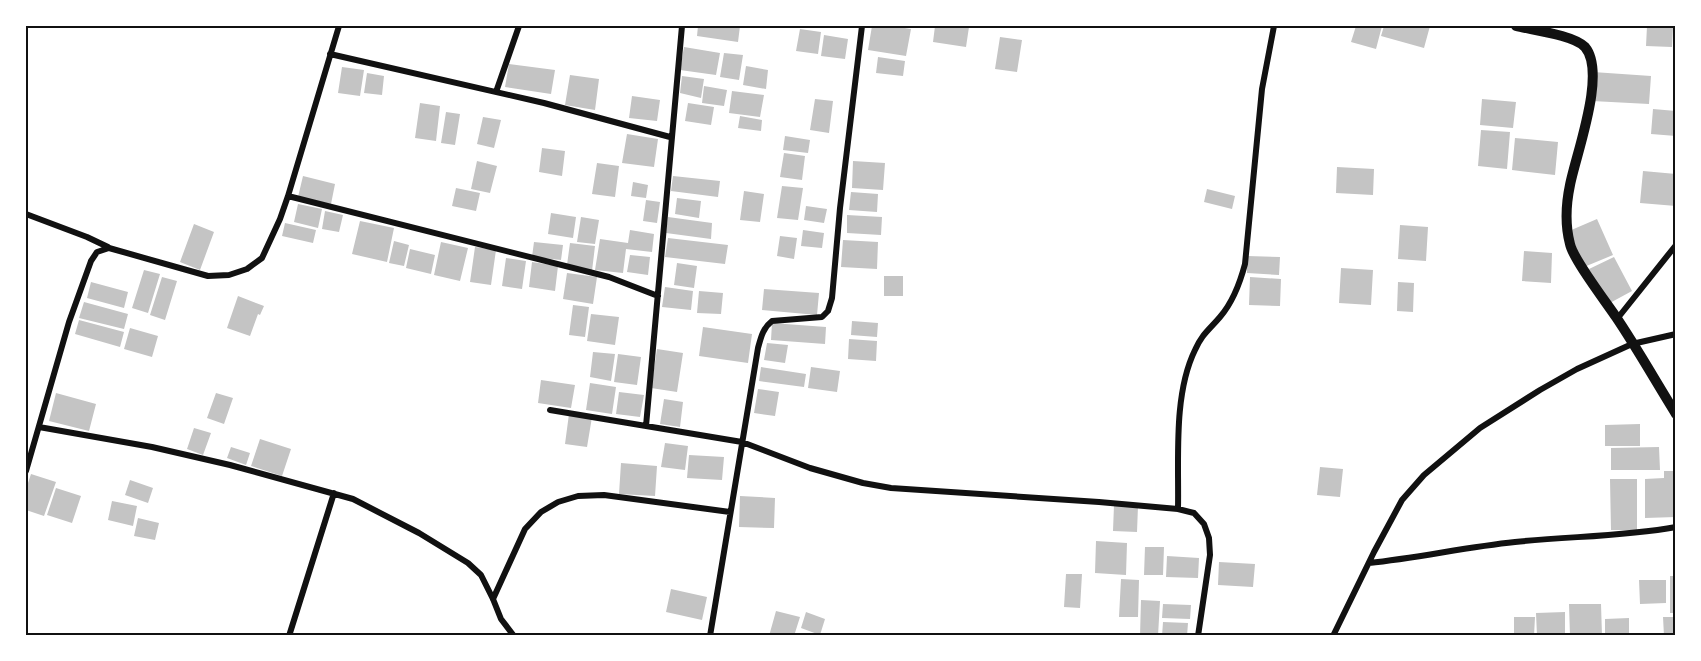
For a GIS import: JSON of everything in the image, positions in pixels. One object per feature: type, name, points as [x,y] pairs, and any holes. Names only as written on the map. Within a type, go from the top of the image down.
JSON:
[{"type":"street","points":[[26,214],[87,237],[109,248],[208,276],[229,275],[247,269],[262,258],[280,219],[339,26]]},
{"type":"street","points":[[496,92],[519,26]]},
{"type":"street","points":[[646,426],[670,137],[682,26]]},
{"type":"street","points":[[710,636],[758,348],[766,325],[781,319],[822,317],[828,311],[832,298],[840,208],[862,26]]},
{"type":"street","points":[[1178,509],[1180,416],[1185,381],[1203,333],[1221,316],[1239,288],[1245,264],[1262,89],[1274,26]]},
{"type":"street","points":[[1516,26],[1575,40],[1584,47],[1591,58],[1592,72],[1587,122],[1570,187],[1567,227],[1570,247],[1676,414]]},
{"type":"street","points":[[330,54],[544,102],[670,137]]},
{"type":"street","points":[[288,196],[609,277],[658,296]]},
{"type":"street","points":[[1617,319],[1676,245]]},
{"type":"street","points":[[26,471],[69,322],[91,261],[97,252],[109,248]]},
{"type":"street","points":[[1334,636],[1402,500],[1424,475],[1480,428],[1577,369],[1632,344],[1676,334]]},
{"type":"street","points":[[550,410],[742,442],[810,468],[863,483],[891,488],[1099,502],[1178,509],[1194,513],[1204,524],[1209,538],[1210,555],[1198,636]]},
{"type":"street","points":[[39,427],[152,447],[334,493],[363,504],[419,533],[468,563],[481,575],[501,619],[514,636]]},
{"type":"street","points":[[26,445],[33,448]]},
{"type":"street","points":[[289,636],[334,493]]},
{"type":"street","points":[[493,599],[525,529],[541,512],[558,502],[578,496],[604,495],[730,512]]},
{"type":"street","points":[[1369,563],[1508,542],[1612,536],[1676,526]]},
{"type":"building","points":[[698,26],[740,26],[738,42],[697,36]]},
{"type":"building","points":[[872,26],[911,29],[906,56],[868,50]]},
{"type":"building","points":[[935,26],[969,27],[966,47],[933,42]]},
{"type":"building","points":[[1356,26],[1382,26],[1376,49],[1351,42]]},
{"type":"building","points":[[1384,26],[1430,26],[1424,48],[1381,36]]},
{"type":"building","points":[[1647,26],[1673,26],[1672,47],[1646,46]]},
{"type":"building","points":[[800,29],[821,32],[818,54],[796,51]]},
{"type":"building","points":[[824,35],[848,39],[845,59],[821,56]]},
{"type":"building","points":[[1000,37],[1022,40],[1017,72],[995,69]]},
{"type":"building","points":[[684,47],[720,53],[716,75],[680,70]]},
{"type":"building","points":[[724,53],[743,55],[739,80],[720,77]]},
{"type":"building","points":[[878,57],[905,61],[903,76],[876,73]]},
{"type":"building","points":[[509,64],[555,70],[551,94],[505,87]]},
{"type":"building","points":[[746,66],[768,70],[766,89],[743,85]]},
{"type":"building","points":[[342,67],[364,70],[360,96],[338,93]]},
{"type":"building","points":[[1593,72],[1651,76],[1649,104],[1592,101]]},
{"type":"building","points":[[367,73],[384,76],[382,95],[364,93]]},
{"type":"building","points":[[570,75],[599,79],[595,110],[565,105]]},
{"type":"building","points":[[682,76],[704,79],[701,98],[680,93]]},
{"type":"building","points":[[704,86],[727,90],[724,106],[702,103]]},
{"type":"building","points":[[732,91],[764,95],[760,117],[729,113]]},
{"type":"building","points":[[632,96],[660,100],[657,121],[629,118]]},
{"type":"building","points":[[815,99],[833,101],[829,133],[810,130]]},
{"type":"building","points":[[1482,99],[1516,102],[1513,128],[1480,125]]},
{"type":"building","points":[[420,103],[440,106],[436,141],[415,138]]},
{"type":"building","points":[[688,103],[714,107],[711,125],[685,121]]},
{"type":"building","points":[[1653,109],[1676,111],[1676,136],[1651,134]]},
{"type":"building","points":[[446,112],[460,114],[455,145],[441,143]]},
{"type":"building","points":[[740,116],[762,120],[761,131],[738,128]]},
{"type":"building","points":[[483,117],[501,120],[494,148],[477,144]]},
{"type":"building","points":[[1481,130],[1510,132],[1507,169],[1478,166]]},
{"type":"building","points":[[627,134],[658,139],[654,167],[622,163]]},
{"type":"building","points":[[785,136],[810,140],[808,153],[783,150]]},
{"type":"building","points":[[1515,138],[1558,142],[1555,175],[1512,170]]},
{"type":"building","points":[[542,148],[565,151],[562,176],[539,172]]},
{"type":"building","points":[[784,153],[805,156],[802,180],[780,177]]},
{"type":"building","points":[[477,161],[497,166],[490,193],[471,189]]},
{"type":"building","points":[[853,161],[885,163],[883,190],[852,188]]},
{"type":"building","points":[[597,163],[619,166],[615,197],[592,194]]},
{"type":"building","points":[[1337,167],[1374,169],[1373,195],[1336,193]]},
{"type":"building","points":[[1643,171],[1676,174],[1676,206],[1640,203]]},
{"type":"building","points":[[303,176],[335,184],[331,204],[298,197]]},
{"type":"building","points":[[673,176],[720,181],[718,197],[671,191]]},
{"type":"building","points":[[633,182],[648,185],[646,198],[631,196]]},
{"type":"building","points":[[782,186],[803,188],[798,220],[777,218]]},
{"type":"building","points":[[456,188],[480,193],[476,211],[452,206]]},
{"type":"building","points":[[1207,189],[1235,196],[1232,209],[1204,202]]},
{"type":"building","points":[[744,191],[764,194],[760,222],[740,220]]},
{"type":"building","points":[[851,192],[878,194],[877,212],[849,210]]},
{"type":"building","points":[[677,198],[701,201],[699,218],[675,214]]},
{"type":"building","points":[[646,200],[660,202],[657,223],[643,221]]},
{"type":"building","points":[[298,204],[322,209],[318,228],[294,222]]},
{"type":"building","points":[[806,206],[827,209],[824,223],[804,220]]},
{"type":"building","points":[[325,211],[343,215],[339,232],[322,229]]},
{"type":"building","points":[[551,213],[576,217],[573,238],[548,234]]},
{"type":"building","points":[[847,215],[882,217],[881,235],[847,233]]},
{"type":"building","points":[[581,217],[599,220],[595,244],[577,242]]},
{"type":"building","points":[[668,217],[712,223],[711,239],[666,233]]},
{"type":"building","points":[[1597,219],[1613,255],[1584,267],[1569,231]]},
{"type":"building","points":[[360,221],[394,228],[387,262],[352,254]]},
{"type":"building","points":[[285,223],[316,230],[313,243],[282,236]]},
{"type":"building","points":[[194,224],[214,232],[200,270],[180,262]]},
{"type":"building","points":[[1400,225],[1428,227],[1426,261],[1398,259]]},
{"type":"building","points":[[630,230],[654,234],[652,252],[626,249],[623,273],[595,270],[600,239],[628,243]]},
{"type":"building","points":[[803,230],[824,233],[822,248],[801,246]]},
{"type":"building","points":[[780,236],[797,238],[794,259],[777,256]]},
{"type":"building","points":[[668,238],[728,245],[725,264],[665,257]]},
{"type":"building","points":[[843,240],[878,242],[877,269],[841,267]]},
{"type":"building","points":[[394,241],[409,245],[404,266],[389,263]]},
{"type":"building","points":[[441,242],[468,248],[460,281],[434,275]]},
{"type":"building","points":[[534,242],[563,245],[561,260],[532,257]]},
{"type":"building","points":[[570,243],[595,246],[592,271],[567,265]]},
{"type":"building","points":[[475,247],[496,250],[491,285],[470,282]]},
{"type":"building","points":[[410,249],[435,255],[431,274],[406,268]]},
{"type":"building","points":[[1524,251],[1552,253],[1551,283],[1522,281]]},
{"type":"building","points":[[630,255],[650,257],[648,275],[627,272]]},
{"type":"building","points":[[1247,256],[1280,257],[1279,275],[1247,273]]},
{"type":"building","points":[[1614,257],[1632,291],[1608,304],[1589,269]]},
{"type":"building","points":[[506,258],[526,261],[522,289],[502,286]]},
{"type":"building","points":[[532,262],[558,266],[555,291],[529,287]]},
{"type":"building","points":[[677,263],[697,266],[694,288],[674,285]]},
{"type":"building","points":[[1341,268],[1373,270],[1371,305],[1339,303]]},
{"type":"building","points":[[144,270],[160,274],[148,313],[132,308]]},
{"type":"building","points":[[567,273],[597,277],[593,304],[563,299]]},
{"type":"building","points":[[884,276],[903,276],[903,296],[884,296]]},
{"type":"building","points":[[162,277],[177,281],[165,320],[150,315]]},
{"type":"building","points":[[1250,277],[1281,279],[1280,306],[1249,305]]},
{"type":"building","points":[[91,282],[128,292],[124,308],[87,298]]},
{"type":"building","points":[[1398,282],[1414,283],[1413,312],[1397,311]]},
{"type":"building","points":[[665,287],[693,291],[691,310],[662,307]]},
{"type":"building","points":[[764,289],[819,293],[817,315],[762,310]]},
{"type":"building","points":[[699,291],[723,293],[721,314],[697,313]]},
{"type":"building","points":[[238,296],[264,306],[260,315],[258,314],[250,336],[227,328]]},
{"type":"building","points":[[84,302],[128,314],[124,329],[79,318]]},
{"type":"building","points":[[573,305],[589,307],[585,337],[569,335]]},
{"type":"building","points":[[591,314],[619,317],[615,345],[587,341]]},
{"type":"building","points":[[79,320],[124,332],[120,347],[75,334]]},
{"type":"building","points":[[852,321],[878,323],[877,337],[851,335]]},
{"type":"building","points":[[772,323],[826,327],[825,344],[771,340]]},
{"type":"building","points":[[703,327],[752,334],[748,363],[699,356]]},
{"type":"building","points":[[130,328],[158,336],[152,357],[124,349]]},
{"type":"building","points":[[849,339],[877,341],[876,361],[848,359]]},
{"type":"building","points":[[767,343],[788,345],[785,363],[764,360]]},
{"type":"building","points":[[657,349],[683,353],[677,392],[651,388]]},
{"type":"building","points":[[593,352],[615,354],[611,381],[590,377]]},
{"type":"building","points":[[618,354],[641,357],[637,385],[614,382]]},
{"type":"building","points":[[761,367],[806,374],[804,387],[759,381]]},
{"type":"building","points":[[811,367],[840,371],[837,392],[808,388]]},
{"type":"building","points":[[541,380],[575,385],[571,408],[538,403]]},
{"type":"building","points":[[590,383],[616,387],[612,414],[586,410]]},
{"type":"building","points":[[758,389],[779,392],[775,416],[754,413]]},
{"type":"building","points":[[619,392],[644,395],[640,417],[616,414]]},
{"type":"building","points":[[56,393],[96,404],[89,431],[49,421]]},
{"type":"building","points":[[216,393],[233,398],[224,424],[207,418]]},
{"type":"building","points":[[664,399],[683,402],[680,427],[660,424]]},
{"type":"building","points":[[569,414],[592,417],[587,447],[565,444]]},
{"type":"building","points":[[1640,424],[1640,446],[1605,446],[1605,425]]},
{"type":"building","points":[[194,428],[211,433],[203,455],[187,449]]},
{"type":"building","points":[[260,439],[291,449],[282,476],[251,466]]},
{"type":"building","points":[[665,443],[688,446],[685,470],[661,467]]},
{"type":"building","points":[[231,447],[250,453],[246,465],[227,458]]},
{"type":"building","points":[[1659,447],[1660,470],[1611,470],[1611,448]]},
{"type":"building","points":[[689,455],[724,457],[722,480],[687,478]]},
{"type":"building","points":[[621,463],[657,466],[655,496],[619,494]]},
{"type":"building","points":[[1320,467],[1343,469],[1340,497],[1317,495]]},
{"type":"building","points":[[1664,471],[1676,471],[1676,517],[1645,518],[1645,479],[1664,478]]},
{"type":"building","points":[[31,474],[56,482],[44,516],[26,510],[26,489]]},
{"type":"building","points":[[1610,479],[1637,479],[1637,530],[1611,530]]},
{"type":"building","points":[[130,480],[153,488],[148,503],[125,495]]},
{"type":"building","points":[[56,488],[81,496],[72,523],[47,515]]},
{"type":"building","points":[[740,496],[775,498],[774,528],[739,527]]},
{"type":"building","points":[[112,501],[137,506],[133,526],[108,520]]},
{"type":"building","points":[[1114,505],[1138,506],[1137,532],[1113,531]]},
{"type":"building","points":[[138,518],[159,523],[155,540],[134,536]]},
{"type":"building","points":[[1096,541],[1127,543],[1126,575],[1095,573]]},
{"type":"building","points":[[1145,547],[1164,547],[1163,575],[1144,575]]},
{"type":"building","points":[[1167,556],[1199,558],[1198,578],[1166,577]]},
{"type":"building","points":[[1219,562],[1255,564],[1253,587],[1218,585]]},
{"type":"building","points":[[1066,574],[1082,574],[1080,608],[1064,607]]},
{"type":"building","points":[[1670,576],[1676,576],[1676,613],[1670,613]]},
{"type":"building","points":[[1121,579],[1139,580],[1138,617],[1119,617]]},
{"type":"building","points":[[1639,580],[1666,580],[1666,603],[1640,604]]},
{"type":"building","points":[[671,589],[707,597],[702,620],[666,612]]},
{"type":"building","points":[[1141,600],[1160,601],[1158,636],[1140,636]]},
{"type":"building","points":[[1163,604],[1191,605],[1190,619],[1162,618]]},
{"type":"building","points":[[1569,604],[1601,604],[1602,636],[1570,636]]},
{"type":"building","points":[[776,611],[800,617],[794,636],[769,636]]},
{"type":"building","points":[[806,612],[825,619],[820,635],[801,628]]},
{"type":"building","points":[[1565,612],[1565,636],[1537,636],[1536,613]]},
{"type":"building","points":[[1514,617],[1535,617],[1534,636],[1514,636]]},
{"type":"building","points":[[1663,617],[1676,617],[1676,636],[1664,636]]},
{"type":"building","points":[[1629,618],[1629,636],[1605,636],[1605,619]]},
{"type":"building","points":[[1163,622],[1188,623],[1187,636],[1162,636]]}]
